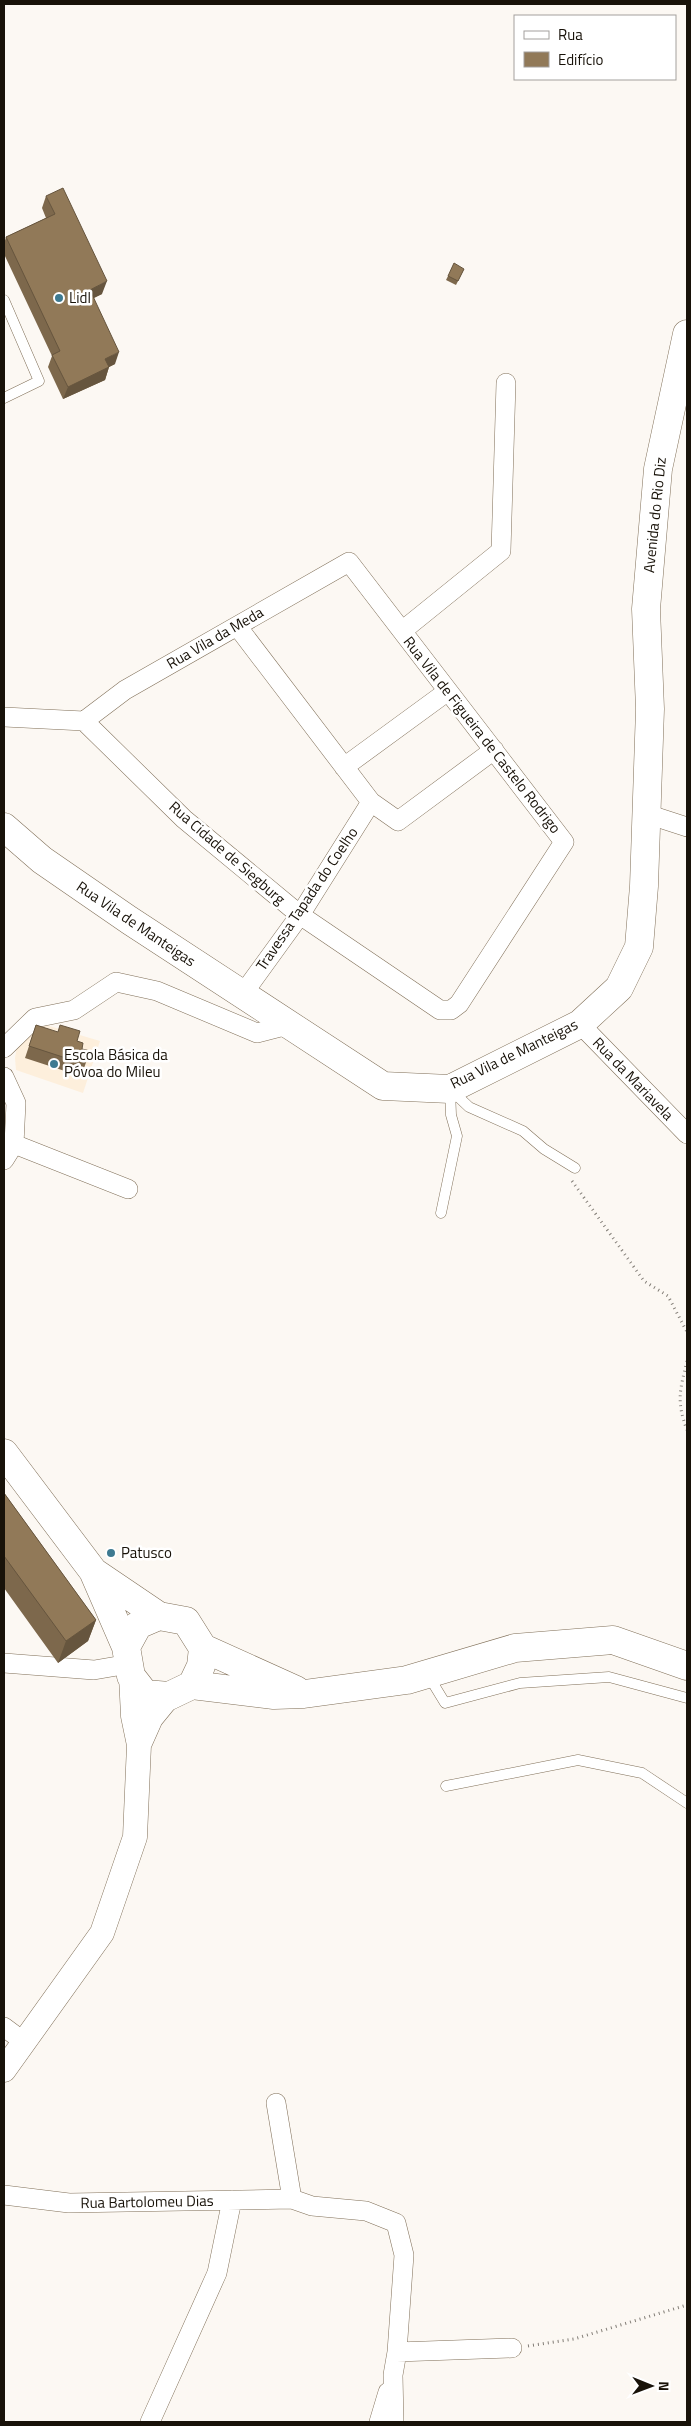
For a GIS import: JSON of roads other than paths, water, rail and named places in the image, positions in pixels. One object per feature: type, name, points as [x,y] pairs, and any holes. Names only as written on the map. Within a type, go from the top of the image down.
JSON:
[{"type":"main road","name":"Avenida do Rio Diz","points":[[646,609],[658,469],[687,334]]},
{"type":"main road","name":"Rua Vila de Manteigas","points":[[4,827],[42,860],[242,995],[383,1086],[450,1089],[580,1024],[619,988],[639,947],[644,886],[650,709],[646,609]]},
{"type":"main road","points":[[4,1453],[93,1571],[128,1662],[145,1694],[181,1690],[274,1696],[304,1694],[407,1680],[515,1648],[613,1640],[687,1665]]},
{"type":"main road","points":[[93,1571],[159,1616],[186,1621],[203,1648],[304,1694]]},
{"type":"main road","points":[[128,1662],[138,1625],[159,1616]]},
{"type":"main road","points":[[181,1690],[201,1666],[203,1648]]},
{"type":"street","points":[[402,631],[501,551],[506,383]]},
{"type":"street","name":"Rua Vila de Figueira de Castelo Rodrigo","points":[[349,562],[564,842],[459,1004],[451,1010]]},
{"type":"street","name":"Rua Vila da Meda","points":[[84,721],[124,690],[349,562]]},
{"type":"street","points":[[237,626],[371,802],[398,821],[494,750]]},
{"type":"street","points":[[344,767],[448,691]]},
{"type":"street","points":[[4,717],[84,721]]},
{"type":"street","name":"Rua Cidade de Siegburg","points":[[84,721],[184,819],[300,915],[440,1010],[451,1010]]},
{"type":"street","name":"Travessa Tapada do Coelho","points":[[242,995],[300,915],[371,802]]},
{"type":"street","points":[[647,814],[687,828]]},
{"type":"street","points":[[4,1048],[35,1018],[74,1010],[116,982],[157,991],[257,1033],[288,1025]]},
{"type":"street","name":"Rua da Mariavela","points":[[580,1024],[687,1134]]},
{"type":"street","points":[[4,1077],[16,1103],[14,1144],[4,1160]]},
{"type":"street","points":[[14,1144],[128,1189]]},
{"type":"street","points":[[4,1662],[94,1670],[128,1662],[133,1716],[139,1745],[135,1837],[102,1933],[4,2070]]},
{"type":"street","points":[[139,1745],[151,1718],[181,1690]]},
{"type":"street","points":[[4,2027],[24,2042]]},
{"type":"street","points":[[276,2103],[292,2199]]},
{"type":"street","name":"Rua Bartolomeu Dias","points":[[4,2195],[69,2203],[292,2199],[312,2206],[366,2211],[396,2224],[404,2255],[397,2352]]},
{"type":"street","points":[[150,2422],[217,2273],[232,2200]]},
{"type":"street","points":[[379,2422],[393,2374],[397,2352],[512,2348]]},
{"type":"street","points":[[393,2374],[394,2422]]},
{"type":"lane","points":[[4,300],[39,381],[4,398]]},
{"type":"lane","points":[[450,1089],[469,1107],[523,1131],[571,1172]]},
{"type":"lane","points":[[441,1213],[457,1136],[451,1115],[450,1089]]},
{"type":"lane","points":[[427,1674],[445,1704],[520,1683],[609,1677],[687,1698]]},
{"type":"lane","points":[[446,1786],[578,1760],[642,1773],[687,1803]]},
{"type":"place","name":"Lidl","points":[[59,298]]},
{"type":"place","name":"Escola Básica da Póvoa do Mileu","points":[[54,1064]]},
{"type":"place","name":"Patusco","points":[[111,1553]]}]
